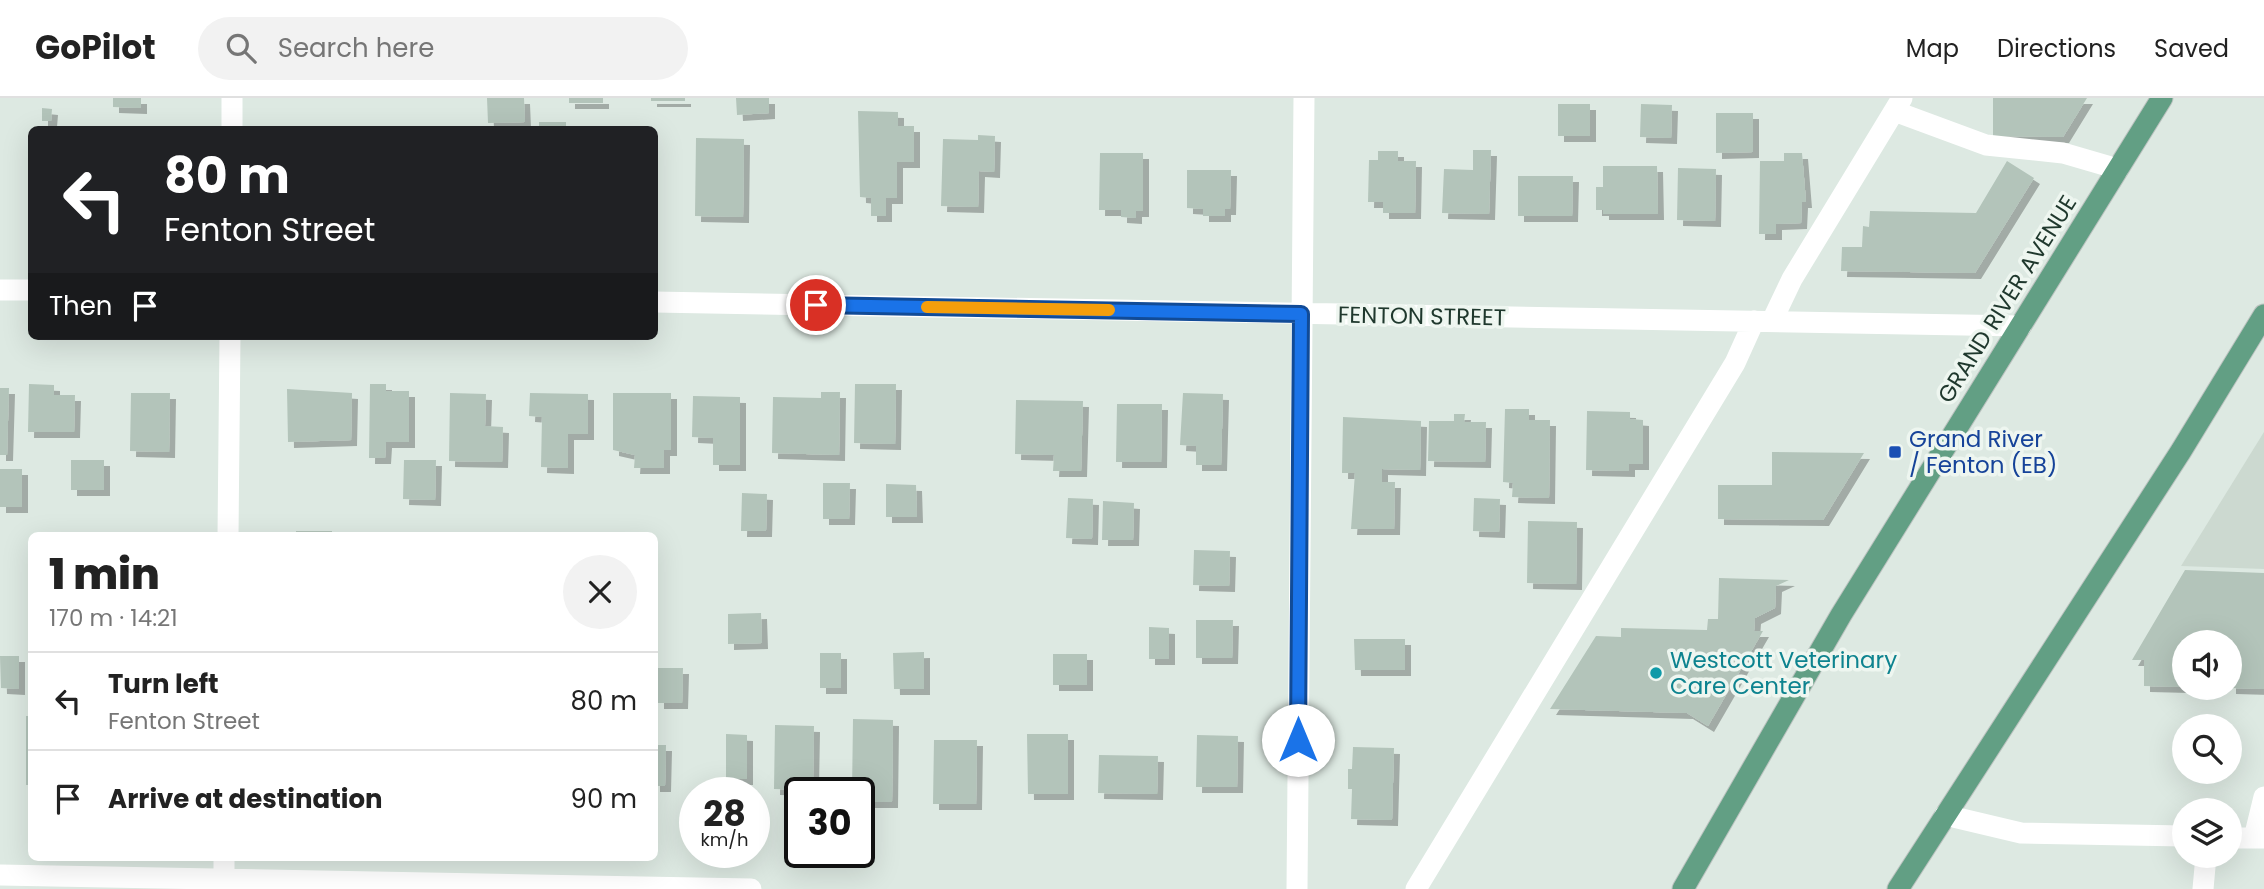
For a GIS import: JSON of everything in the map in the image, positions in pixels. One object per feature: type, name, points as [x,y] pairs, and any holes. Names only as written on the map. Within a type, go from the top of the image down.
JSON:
[{"type":"main road","name":"GRAND RIVER AVENUE","points":[[1683,889],[1841,615],[2162,98]]},
{"type":"main road","points":[[1898,889],[2181,451],[2264,316]]},
{"type":"street","points":[[232,98],[232,126]]},
{"type":"street","points":[[1297,889],[1304,98]]},
{"type":"street","points":[[1416,889],[1735,363],[1792,279],[1898,104],[1986,145],[2063,153],[2118,169]]},
{"type":"street","points":[[0,289],[28,290]]},
{"type":"street","name":"FENTON STREET","points":[[658,302],[2021,326]]},
{"type":"street","points":[[228,532],[230,340]]},
{"type":"street","points":[[2259,838],[2264,797]]},
{"type":"street","points":[[1945,815],[2021,832],[2172,836]]},
{"type":"street","points":[[224,884],[225,861]]},
{"type":"street","points":[[2203,889],[2205,868]]},
{"type":"street","points":[[0,875],[224,884],[751,889]]},
{"type":"shaded area","points":[[2264,432],[2264,569],[2181,566]]},
{"type":"building","points":[[113,98],[141,98],[141,108],[113,107]]},
{"type":"building","points":[[487,98],[524,98],[525,122],[488,123]]},
{"type":"building","points":[[569,98],[603,98],[603,103],[569,103]]},
{"type":"building","points":[[651,98],[685,98],[685,101],[651,101]]},
{"type":"building","points":[[736,98],[769,98],[769,113],[737,115]]},
{"type":"building","points":[[1993,98],[2087,98],[2063,137],[1993,136]]},
{"type":"building","points":[[1558,104],[1590,104],[1590,136],[1558,136]]},
{"type":"building","points":[[1641,104],[1672,105],[1671,138],[1640,137]]},
{"type":"building","points":[[42,108],[52,109],[51,121],[42,121]]},
{"type":"building","points":[[858,111],[898,112],[898,126],[914,126],[914,162],[897,162],[897,198],[886,198],[886,216],[871,216],[871,198],[860,197]]},
{"type":"building","points":[[1716,113],[1753,113],[1753,152],[1716,153]]},
{"type":"building","points":[[539,122],[566,122],[566,126],[539,126]]},
{"type":"building","points":[[978,135],[995,136],[994,172],[979,171],[978,207],[941,206],[943,139],[978,140]]},
{"type":"building","points":[[696,138],[744,139],[743,217],[695,216]]},
{"type":"building","points":[[1473,150],[1491,150],[1489,214],[1442,213],[1444,169],[1473,170]]},
{"type":"building","points":[[1378,151],[1398,151],[1398,161],[1416,161],[1415,213],[1383,213],[1383,202],[1368,202],[1369,160],[1378,160]]},
{"type":"building","points":[[1100,153],[1143,153],[1143,211],[1136,211],[1136,218],[1121,217],[1121,210],[1099,210]]},
{"type":"building","points":[[1784,153],[1802,153],[1806,202],[1802,202],[1801,223],[1776,224],[1776,234],[1759,234],[1760,161],[1784,161]]},
{"type":"building","points":[[2007,161],[2034,178],[1975,273],[1841,271],[1842,247],[1862,247],[1863,226],[1869,227],[1870,211],[1976,213]]},
{"type":"building","points":[[1603,166],[1657,166],[1658,214],[1603,214],[1603,210],[1596,210],[1596,187],[1603,187]]},
{"type":"building","points":[[1678,168],[1716,169],[1715,221],[1677,220]]},
{"type":"building","points":[[1187,170],[1231,170],[1230,209],[1225,209],[1225,216],[1203,216],[1203,209],[1187,208]]},
{"type":"building","points":[[1518,176],[1573,176],[1572,216],[1518,216]]},
{"type":"building","points":[[29,384],[54,385],[54,395],[75,395],[74,432],[28,432]]},
{"type":"building","points":[[370,384],[386,384],[386,391],[409,391],[409,442],[386,442],[385,458],[369,458]]},
{"type":"building","points":[[855,384],[896,384],[895,444],[854,443]]},
{"type":"building","points":[[0,388],[9,388],[7,455],[0,455]]},
{"type":"building","points":[[287,389],[352,393],[351,440],[288,442]]},
{"type":"building","points":[[821,392],[840,392],[839,455],[772,453],[773,397],[821,398]]},
{"type":"building","points":[[131,393],[170,393],[169,452],[130,451]]},
{"type":"building","points":[[450,393],[486,394],[485,426],[503,427],[502,462],[449,461]]},
{"type":"building","points":[[530,393],[588,394],[588,434],[568,434],[568,468],[541,467],[542,417],[529,416]]},
{"type":"building","points":[[613,393],[671,393],[671,450],[664,450],[664,468],[634,468],[635,455],[613,450]]},
{"type":"building","points":[[1183,393],[1223,394],[1221,465],[1196,465],[1196,446],[1180,445]]},
{"type":"building","points":[[693,396],[740,397],[740,465],[713,465],[713,438],[692,437]]},
{"type":"building","points":[[1016,400],[1083,401],[1081,471],[1053,471],[1054,455],[1015,454]]},
{"type":"building","points":[[1117,404],[1162,404],[1161,462],[1116,462]]},
{"type":"building","points":[[1505,409],[1529,409],[1529,420],[1550,420],[1549,498],[1512,497],[1513,483],[1503,482]]},
{"type":"building","points":[[1587,411],[1630,412],[1630,419],[1643,420],[1643,464],[1629,464],[1629,471],[1586,470]]},
{"type":"building","points":[[1454,414],[1465,414],[1464,422],[1486,422],[1485,462],[1428,461],[1429,421],[1454,421]]},
{"type":"building","points":[[1343,417],[1421,421],[1420,470],[1382,469],[1382,482],[1395,482],[1394,529],[1351,529],[1355,473],[1342,473]]},
{"type":"building","points":[[1772,452],[1864,453],[1823,520],[1718,519],[1718,485],[1772,485]]},
{"type":"building","points":[[71,460],[104,460],[104,490],[71,490]]},
{"type":"building","points":[[404,460],[436,460],[435,500],[403,499]]},
{"type":"building","points":[[0,469],[22,469],[22,507],[0,507]]},
{"type":"building","points":[[823,483],[850,483],[849,519],[823,519]]},
{"type":"building","points":[[886,484],[916,485],[917,517],[886,517]]},
{"type":"building","points":[[742,493],[767,494],[766,531],[741,531]]},
{"type":"building","points":[[1068,498],[1093,499],[1092,539],[1066,538]]},
{"type":"building","points":[[1474,498],[1500,499],[1499,532],[1473,531]]},
{"type":"building","points":[[1103,501],[1134,503],[1133,540],[1102,540]]},
{"type":"building","points":[[1528,521],[1577,522],[1576,584],[1527,583]]},
{"type":"building","points":[[296,531],[332,531],[332,532]]},
{"type":"building","points":[[1194,550],[1230,551],[1229,586],[1193,585]]},
{"type":"building","points":[[2185,570],[2264,573],[2264,689],[2242,688],[2242,630],[2172,630],[2172,687],[2144,686],[2144,660],[2132,660]]},
{"type":"building","name":"Westcott Veterinary Care Center","points":[[1719,578],[1789,580],[1776,586],[1775,608],[1755,618],[1754,631],[1763,631],[1708,726],[1687,713],[1550,709],[1596,636],[1621,637],[1621,628],[1707,630],[1708,619],[1718,619]]},
{"type":"building","points":[[761,613],[762,643],[728,644],[728,614]]},
{"type":"building","points":[[1196,620],[1233,620],[1232,658],[1196,658]]},
{"type":"building","points":[[1149,627],[1169,628],[1169,659],[1149,659]]},
{"type":"building","points":[[1354,639],[1405,639],[1405,670],[1355,670]]},
{"type":"building","points":[[924,652],[924,689],[894,689],[893,653]]},
{"type":"building","points":[[820,653],[841,653],[841,688],[820,688]]},
{"type":"building","points":[[1053,654],[1087,654],[1087,685],[1053,685]]},
{"type":"building","points":[[0,656],[19,656],[19,689],[1,688]]},
{"type":"building","points":[[658,668],[683,668],[682,703],[658,703]]},
{"type":"building","points":[[26,716],[28,716],[28,785]]},
{"type":"building","points":[[853,719],[893,720],[892,802],[875,802],[875,777],[852,777]]},
{"type":"building","points":[[775,725],[814,726],[813,777],[784,777],[784,789],[774,789]]},
{"type":"building","points":[[726,734],[747,735],[747,777],[726,777]]},
{"type":"building","points":[[1027,734],[1068,734],[1068,794],[1028,794]]},
{"type":"building","points":[[1197,735],[1238,736],[1237,787],[1196,787]]},
{"type":"building","points":[[934,740],[977,740],[976,804],[933,804]]},
{"type":"building","points":[[658,745],[666,745],[665,786],[658,786]]},
{"type":"building","points":[[1353,747],[1394,748],[1392,820],[1351,819],[1352,789],[1348,789],[1348,769],[1352,769]]},
{"type":"building","points":[[1099,755],[1158,756],[1157,794],[1098,793]]},
{"type":"slow traffic","points":[[927,307],[1109,310]]},
{"type":"place","name":"Grand River / Fenton (EB)","points":[[1895,452]]},
{"type":"place","name":"Westcott Veterinary Care Center","points":[[1656,673]]},
{"type":"route","points":[[816,305],[1301,314],[1298,740]]}]
